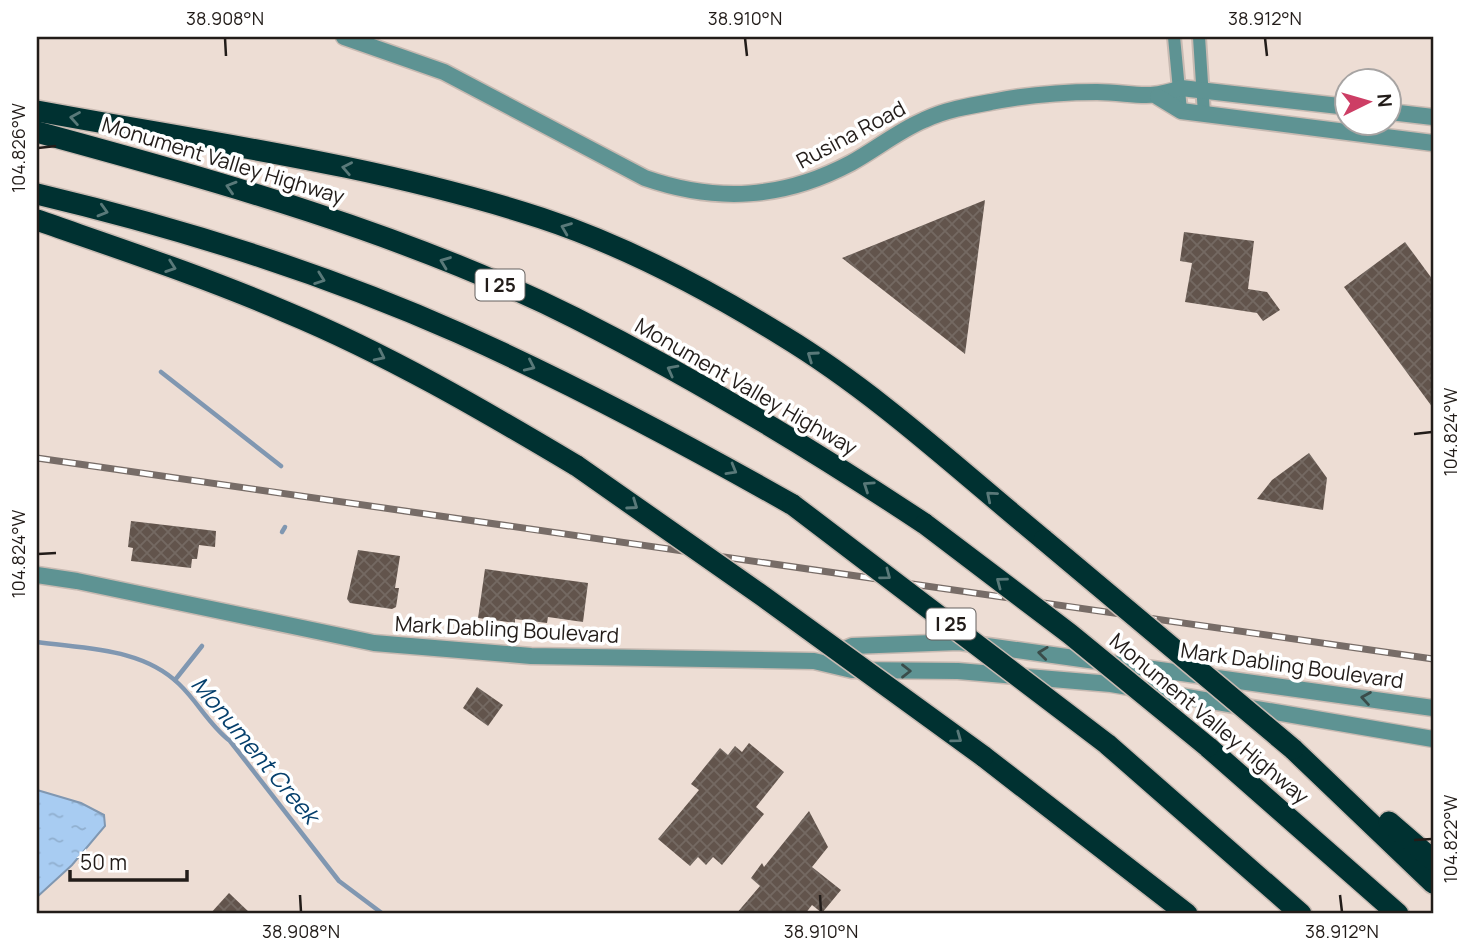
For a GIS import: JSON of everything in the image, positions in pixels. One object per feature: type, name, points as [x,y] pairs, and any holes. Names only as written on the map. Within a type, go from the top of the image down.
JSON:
[{"type":"highway","points":[[37,111],[358,170],[456,192],[544,219],[630,253],[785,337],[874,400],[1293,749],[1433,860]]},
{"type":"highway","name":"Monument Valley Highway","points":[[37,132],[286,204],[455,265],[574,317],[796,439],[925,524],[1070,634],[1208,747],[1398,914]]},
{"type":"highway","name":"I 25","points":[[37,194],[216,243],[323,280],[457,332],[673,438],[793,505],[1107,744],[1301,914]]},
{"type":"highway","points":[[37,220],[287,312],[383,357],[577,466],[983,756],[1187,914]]},
{"type":"highway","points":[[1326,774],[1433,883]]},
{"type":"street","name":"Rusina Road","points":[[344,37],[444,72],[645,178],[676,189],[705,194],[767,194],[795,188],[853,162],[922,120],[953,110],[1037,95],[1108,92],[1158,97],[1181,111]]},
{"type":"street","points":[[1174,37],[1181,88],[1181,111],[1433,143]]},
{"type":"street","points":[[1199,37],[1204,114]]},
{"type":"street","name":"Rusina Road","points":[[1158,97],[1181,88]]},
{"type":"street","points":[[1181,88],[1334,105]]},
{"type":"street","points":[[1404,114],[1433,117]]},
{"type":"street","name":"Mark Dabling Boulevard","points":[[37,575],[374,643],[504,655],[814,661],[852,670],[958,671],[1111,684],[1433,739]]},
{"type":"street","name":"Mark Dabling Boulevard","points":[[814,661],[852,646],[959,642],[1433,708]]},
{"type":"water","points":[[37,790],[81,803],[104,815],[105,826],[72,865],[37,897]]},
{"type":"building","points":[[985,200],[965,354],[842,258]]},
{"type":"building","points":[[1184,232],[1254,241],[1248,289],[1267,292],[1280,310],[1263,321],[1257,313],[1185,302],[1192,263],[1180,261]]},
{"type":"building","points":[[1405,242],[1433,280],[1433,408],[1344,287]]},
{"type":"building","points":[[1309,453],[1327,478],[1323,510],[1257,499],[1272,480]]},
{"type":"building","points":[[131,521],[216,531],[215,547],[199,545],[197,559],[192,559],[191,568],[131,561],[133,548],[128,547]]},
{"type":"building","points":[[358,550],[400,556],[395,588],[399,588],[396,607],[392,609],[350,603],[347,599]]},
{"type":"building","points":[[485,569],[588,583],[583,622],[548,617],[547,623],[515,619],[515,623],[478,618]]},
{"type":"building","points":[[477,687],[503,705],[488,726],[463,708]]},
{"type":"building","points":[[749,743],[784,772],[756,807],[764,814],[722,865],[713,857],[706,865],[698,857],[690,866],[658,839],[699,790],[691,784],[720,748],[728,755],[735,746],[742,752]]},
{"type":"building","points":[[809,811],[828,847],[812,867],[841,890],[822,913],[812,905],[805,914],[736,914],[760,886],[751,878],[762,863],[764,867]]},
{"type":"building","points":[[229,893],[251,914],[210,914]]},
{"type":"waterway","points":[[161,372],[281,466]]},
{"type":"waterway","points":[[282,532],[285,527]]},
{"type":"waterway","name":"Monument Creek","points":[[37,642],[113,652],[148,663],[164,672],[186,691],[230,741],[339,881],[383,914]]},
{"type":"waterway","points":[[175,680],[202,646]]},
{"type":"railway","points":[[37,458],[1433,659]]}]
